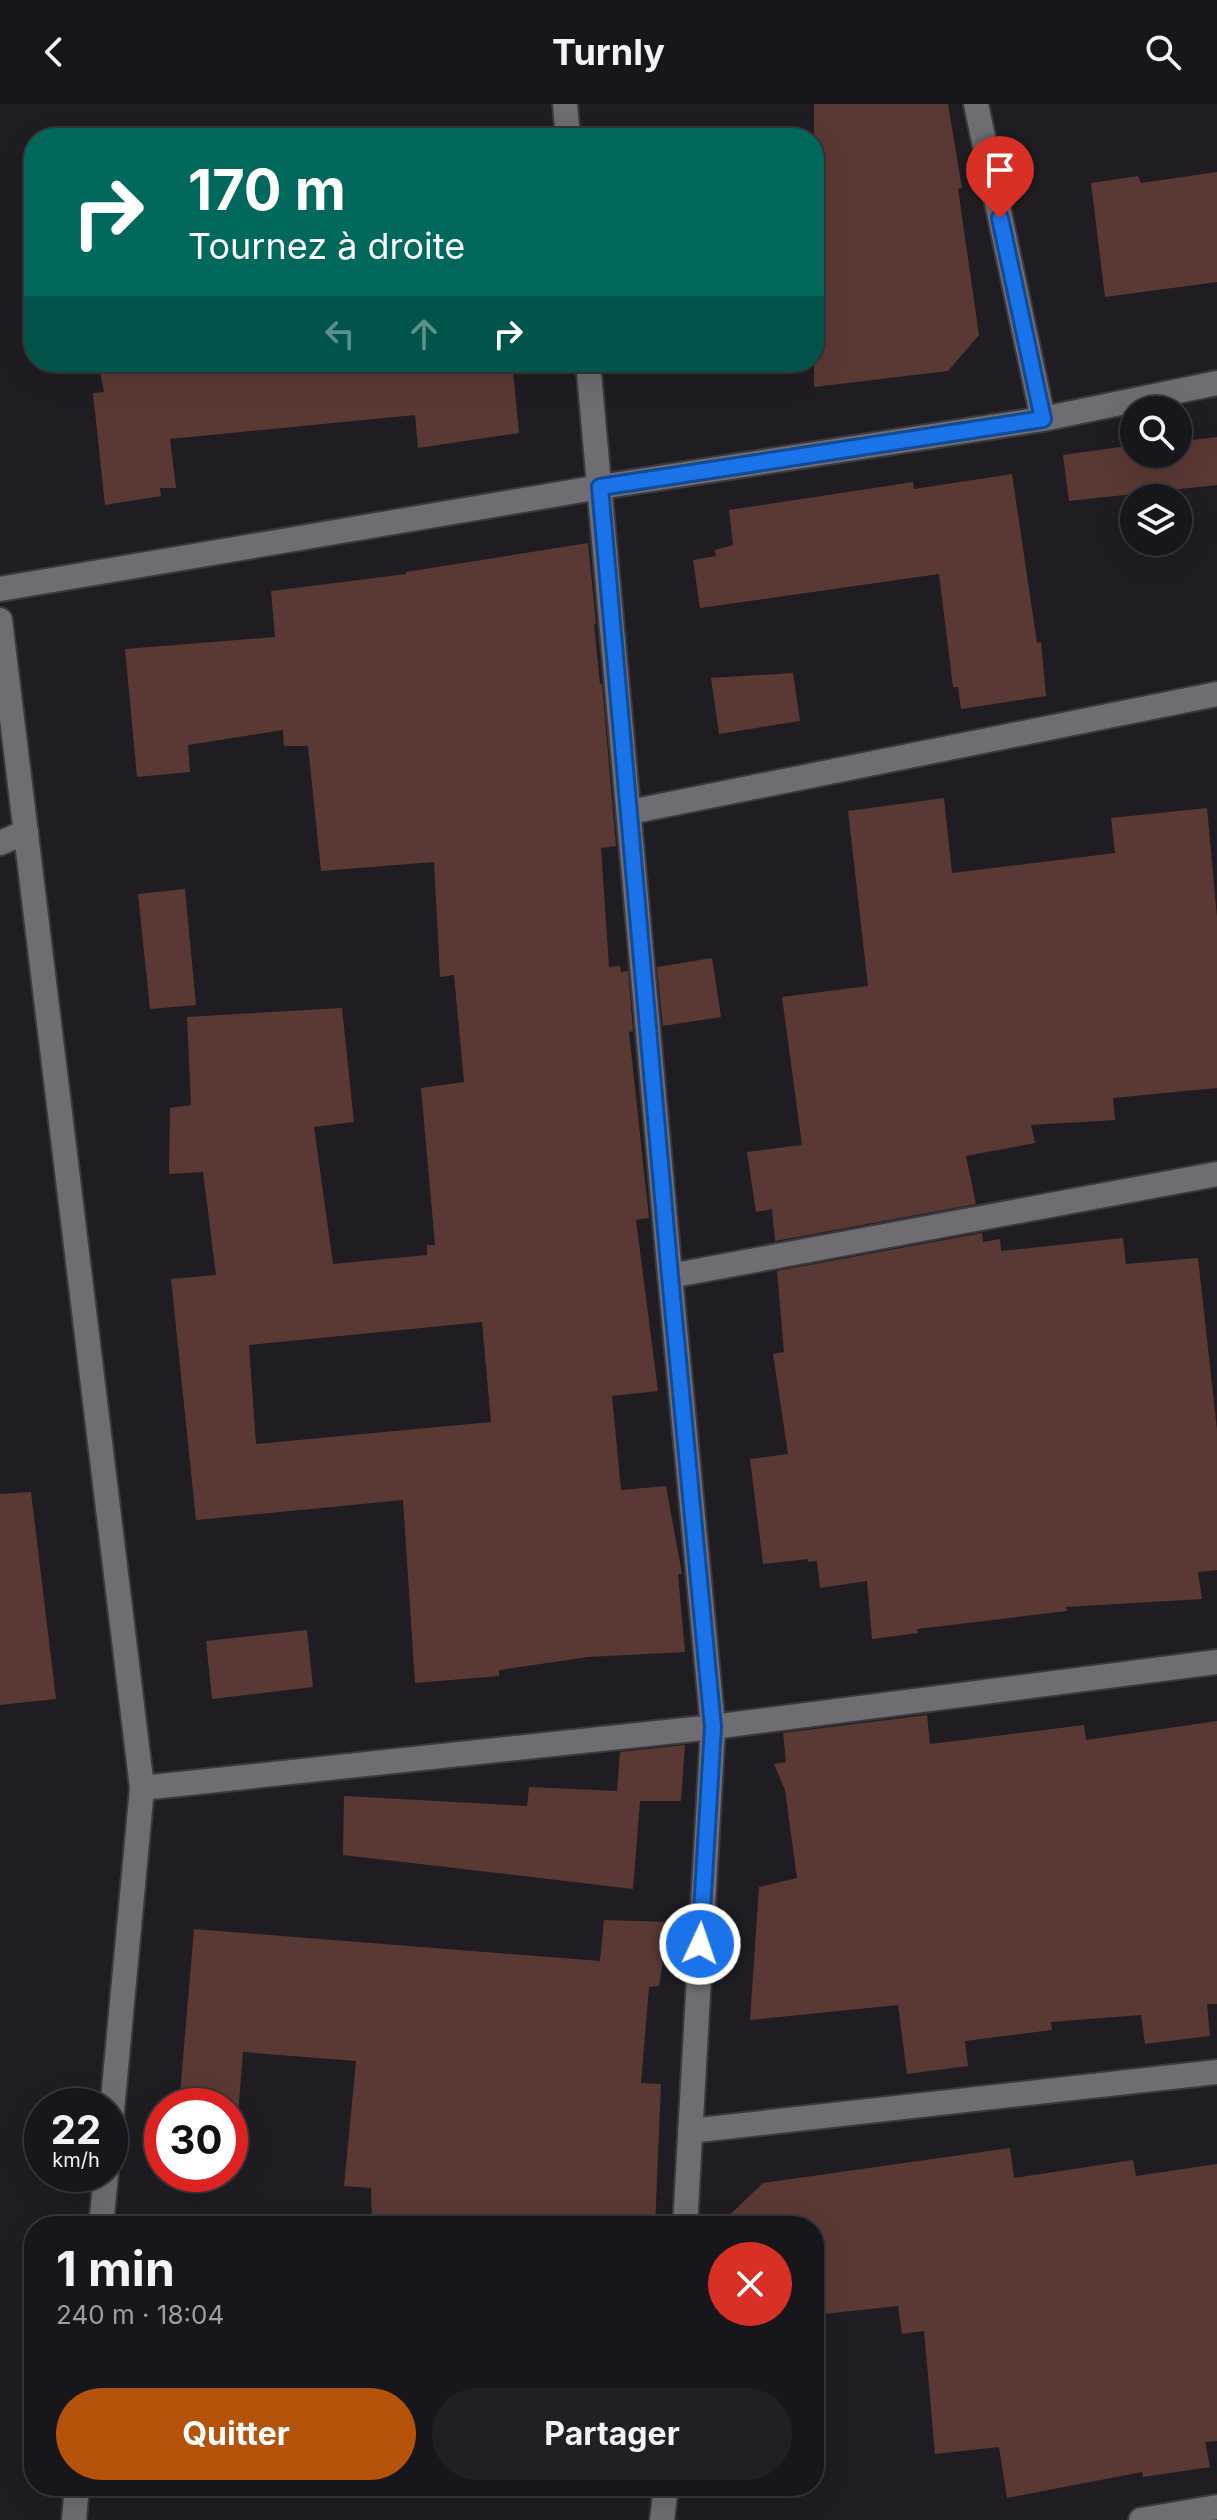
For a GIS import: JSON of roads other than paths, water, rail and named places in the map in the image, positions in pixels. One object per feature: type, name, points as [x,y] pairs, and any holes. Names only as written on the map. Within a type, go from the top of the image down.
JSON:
[{"type":"street","points":[[565,104],[567,128]]},
{"type":"street","points":[[976,104],[1043,419]]},
{"type":"street","points":[[589,372],[713,1727],[686,2216]]},
{"type":"street","points":[[0,589],[600,487],[1043,419],[1217,383]]},
{"type":"street","points":[[0,620],[142,1788],[114,2088]]},
{"type":"street","points":[[630,812],[1217,694]]},
{"type":"street","points":[[0,843],[26,832]]},
{"type":"street","points":[[670,1276],[1217,1174]]},
{"type":"street","points":[[142,1788],[713,1727],[1217,1662]]},
{"type":"street","points":[[690,2131],[1217,2072]]},
{"type":"street","points":[[102,2216],[104,2192]]},
{"type":"street","points":[[74,2520],[76,2496]]},
{"type":"street","points":[[662,2520],[665,2496]]},
{"type":"street","points":[[1141,2520],[1217,2507]]}]
